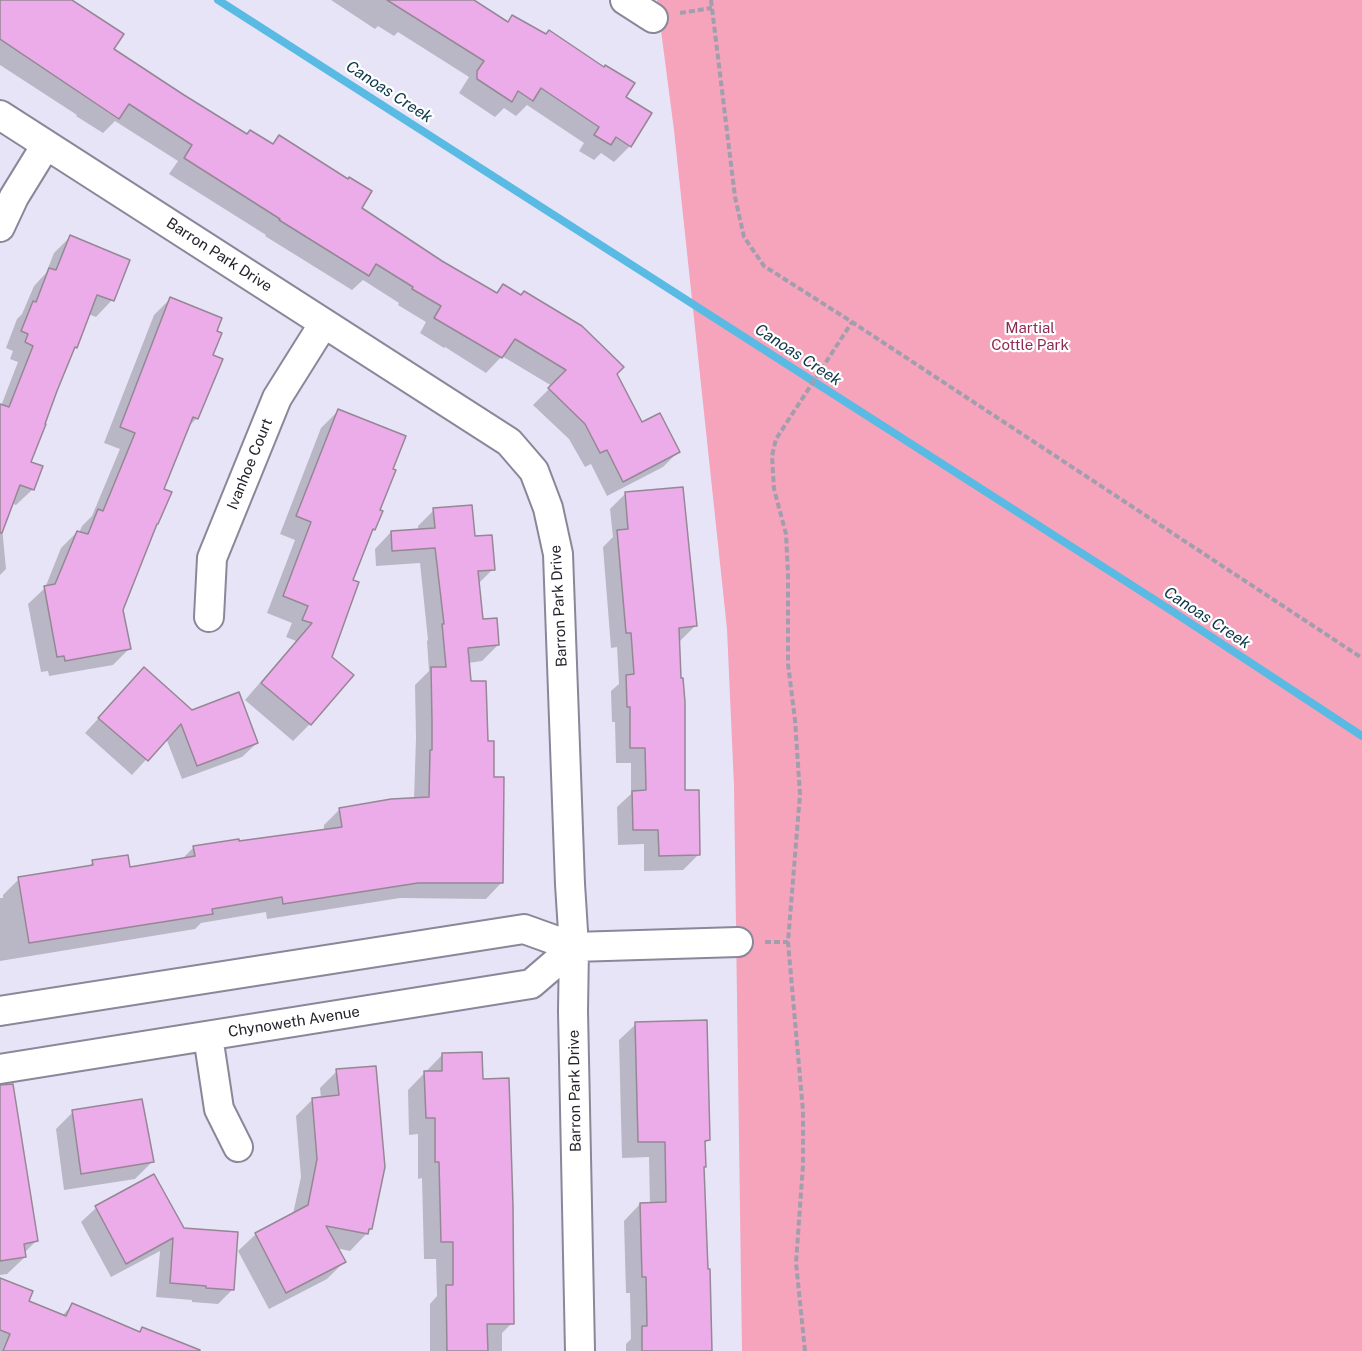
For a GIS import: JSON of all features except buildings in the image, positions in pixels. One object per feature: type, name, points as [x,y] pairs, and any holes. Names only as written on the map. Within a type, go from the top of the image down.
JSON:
[{"type":"street","points":[[625,0],[652,18]]},
{"type":"street","name":"Barron Park Drive","points":[[0,115],[509,442],[534,471],[548,508],[558,554],[574,947],[573,1011],[580,1351]]},
{"type":"street","points":[[0,227],[14,197],[46,145]]},
{"type":"street","name":"Ivanhoe Court","points":[[209,617],[212,558],[277,398],[324,323]]},
{"type":"street","points":[[0,1011],[524,929],[574,947],[738,942]]},
{"type":"street","name":"Chynoweth Avenue","points":[[0,1070],[531,984],[574,947]]},
{"type":"street","points":[[208,1036],[219,1109],[238,1148]]},
{"type":"path","points":[[711,0],[735,197],[744,237],[764,266],[1362,658]]},
{"type":"path","points":[[805,1351],[796,1263],[803,1165],[803,1111],[788,942],[800,794],[795,720],[788,664],[786,534],[774,489],[772,456],[776,439],[852,322]]},
{"type":"green space","name":"Martial Cottle Park","points":[[657,0],[1362,0],[1362,1351],[742,1351],[734,786],[727,629],[674,130]]},
{"type":"waterway","name":"Canoas Creek","points":[[218,0],[1172,611],[1362,736]]}]
